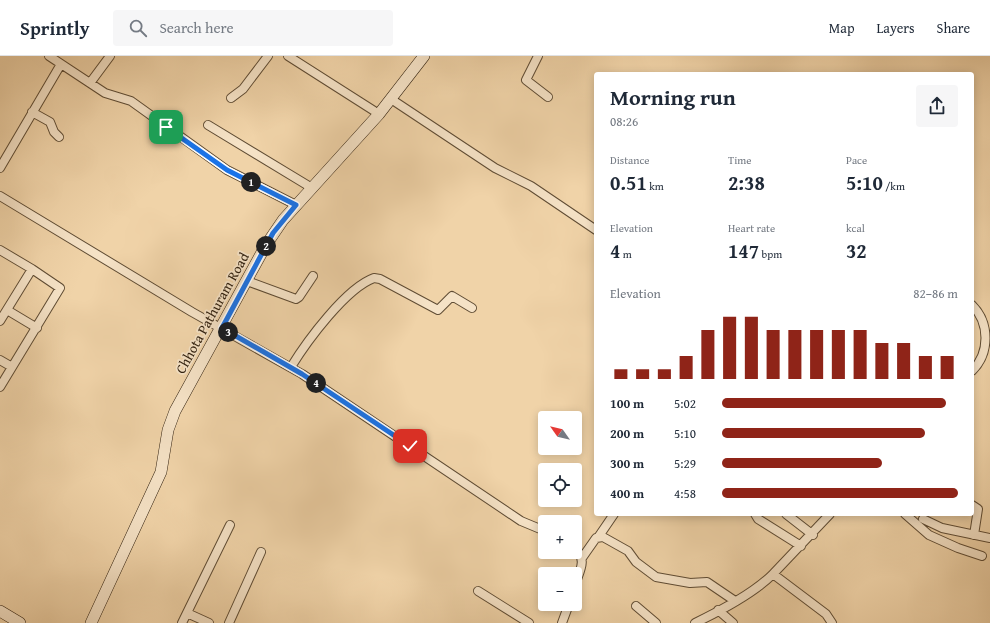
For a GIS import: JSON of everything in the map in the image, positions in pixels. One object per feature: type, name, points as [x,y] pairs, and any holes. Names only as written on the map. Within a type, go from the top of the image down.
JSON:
[{"type":"street","points":[[49,56],[111,96],[131,101],[215,162],[296,205]]},
{"type":"street","points":[[90,83],[110,56]]},
{"type":"street","points":[[232,98],[243,89],[268,56]]},
{"type":"street","points":[[288,56],[379,114]]},
{"type":"street","name":"Chhota Pathuram Road","points":[[90,623],[161,472],[168,430],[175,411],[273,233],[296,205],[392,99],[424,56]]},
{"type":"street","points":[[538,56],[526,80],[548,97]]},
{"type":"street","points":[[0,168],[61,64]]},
{"type":"street","points":[[392,99],[495,168],[531,186],[594,229]]},
{"type":"street","points":[[32,112],[50,122],[52,130],[59,138]]},
{"type":"street","points":[[208,125],[312,188]]},
{"type":"street","points":[[0,196],[192,312],[291,367],[522,522],[538,528]]},
{"type":"street","points":[[0,250],[32,269],[61,289],[0,387]]},
{"type":"street","points":[[0,321],[4,311],[32,269]]},
{"type":"street","points":[[247,282],[296,299],[299,297],[313,276]]},
{"type":"street","points":[[291,367],[306,344],[344,300],[364,283],[374,278],[380,278],[438,310],[441,309],[452,296],[472,308]]},
{"type":"street","points":[[974,308],[986,320],[990,336],[985,357],[974,369]]},
{"type":"street","points":[[4,311],[37,328]]},
{"type":"street","points":[[0,360],[12,368]]},
{"type":"street","points":[[974,506],[978,509],[974,535]]},
{"type":"street","points":[[581,567],[583,562],[582,558],[613,516]]},
{"type":"street","points":[[756,516],[758,519],[801,546]]},
{"type":"street","points":[[789,516],[813,535]]},
{"type":"street","points":[[695,623],[764,583],[813,535],[828,516]]},
{"type":"street","points":[[911,516],[942,528],[989,538]]},
{"type":"street","points":[[923,520],[929,535],[982,556]]},
{"type":"street","points":[[182,623],[230,524]]},
{"type":"street","points":[[599,536],[628,551],[636,562],[656,577],[690,583],[707,582],[735,601]]},
{"type":"street","points":[[229,623],[261,552]]},
{"type":"street","points":[[773,574],[826,614],[832,623]]},
{"type":"street","points":[[478,591],[529,623]]},
{"type":"street","points":[[636,606],[656,623]]},
{"type":"street","points":[[718,610],[733,623]]},
{"type":"street","points":[[0,611],[20,623]]},
{"type":"street","points":[[562,623],[566,611]]},
{"type":"street","points":[[187,613],[209,623]]},
{"type":"route","points":[[166,127],[227,170],[296,205],[273,233],[222,328],[291,367],[410,446]]}]
